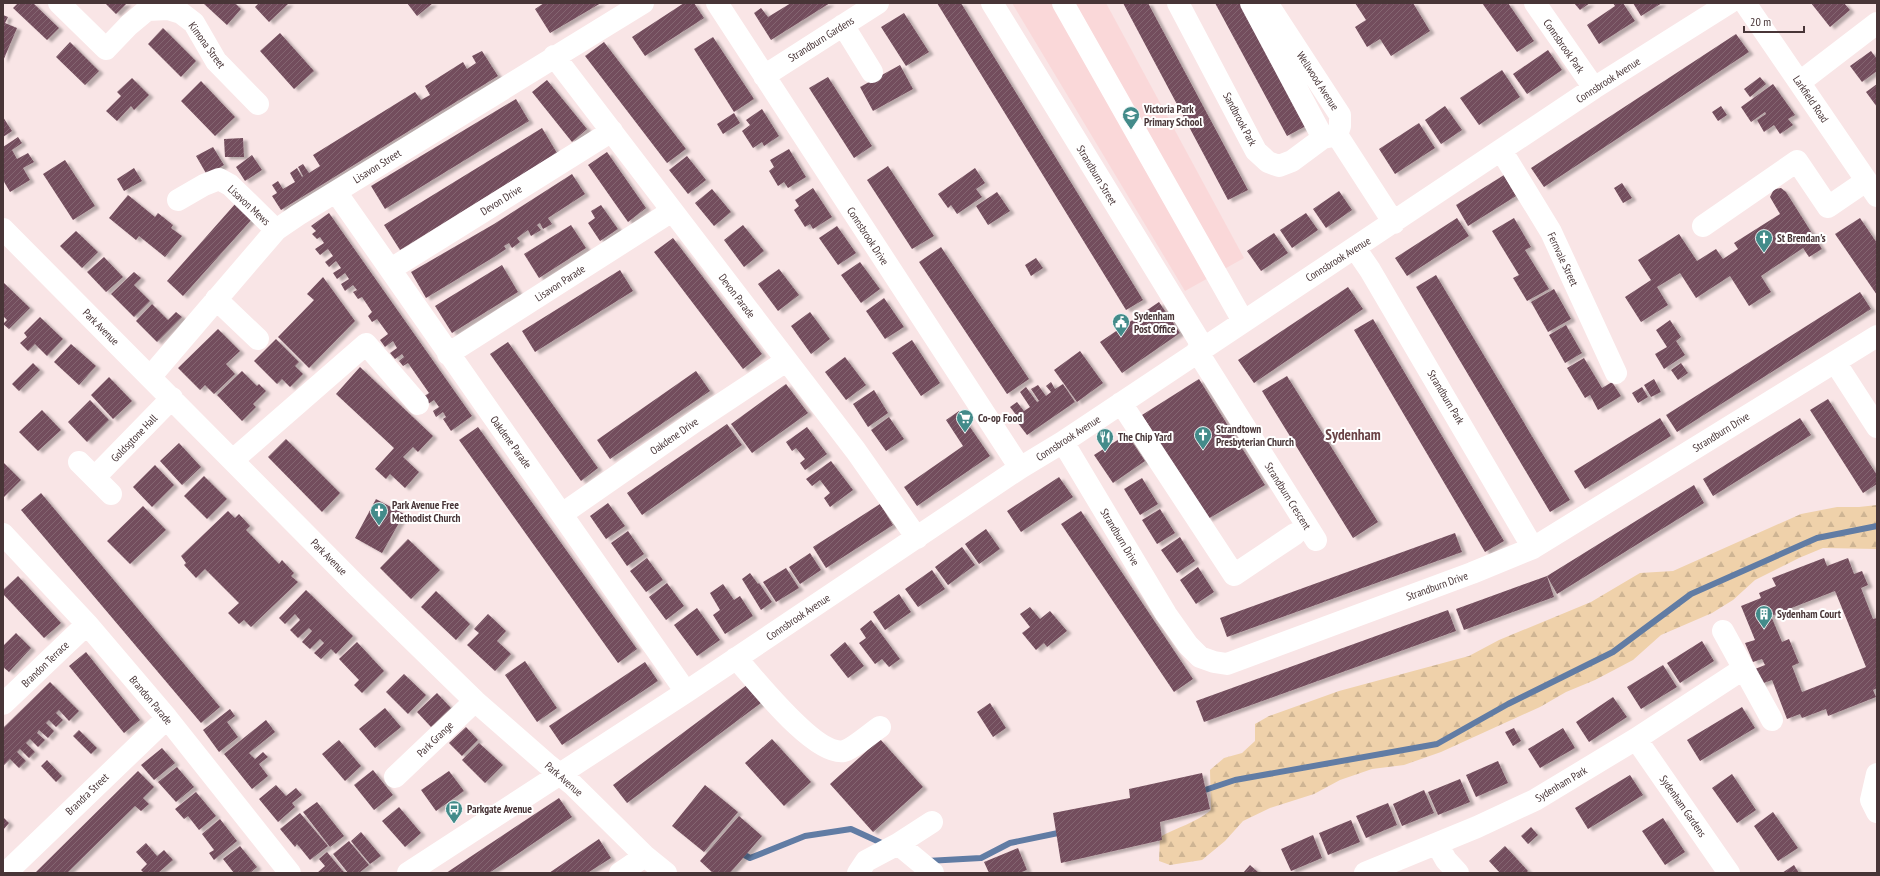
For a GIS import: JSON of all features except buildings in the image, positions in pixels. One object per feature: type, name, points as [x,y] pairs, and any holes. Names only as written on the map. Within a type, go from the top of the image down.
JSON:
[{"type":"street","name":"Kimona Street","points":[[59,3],[106,49],[129,25],[147,10],[168,9],[181,13],[194,23],[216,60],[258,104]]},
{"type":"street","name":"Lisavon Street","points":[[150,376],[276,230],[554,56],[642,3]]},
{"type":"street","name":"Connsbrook Drive","points":[[717,3],[1020,468]]},
{"type":"street","name":"Strandburn Gardens","points":[[764,76],[878,3]]},
{"type":"street","name":"Strandburn Street","points":[[992,3],[1200,349]]},
{"type":"street","points":[[1063,3],[1243,321]]},
{"type":"street","name":"Sandbrook Park","points":[[1178,3],[1256,150],[1268,162],[1279,166],[1292,161],[1330,137]]},
{"type":"street","points":[[1251,3],[1330,137],[1394,223]]},
{"type":"street","name":"Wellwood Avenue","points":[[1267,3],[1340,115],[1340,126],[1330,137]]},
{"type":"street","name":"Connsbrook Park","points":[[1535,3],[1594,88]]},
{"type":"street","name":"Connsbrook Avenue","points":[[408,873],[559,773],[686,692],[1020,468],[1063,442],[1200,349],[1394,223],[1594,88],[1729,3]]},
{"type":"street","name":"Larkfield Road","points":[[1745,3],[1872,189]]},
{"type":"street","points":[[1800,82],[1877,23]]},
{"type":"street","points":[[843,25],[872,72]]},
{"type":"street","name":"Devon Parade","points":[[554,56],[856,451],[917,538]]},
{"type":"street","name":"Devon Drive","points":[[391,269],[612,131]]},
{"type":"street","name":"Fernvale Street","points":[[1501,150],[1551,232],[1616,373]]},
{"type":"street","points":[[1703,226],[1797,161],[1828,207],[1872,189]]},
{"type":"street","name":"Lisavon Mews","points":[[178,200],[219,179],[230,185],[276,230]]},
{"type":"street","name":"Oakdene Parade","points":[[336,192],[686,692]]},
{"type":"street","name":"Lisavon Parade","points":[[448,354],[672,212]]},
{"type":"street","name":"Park Avenue","points":[[3,229],[355,584],[475,701],[559,773],[645,856],[666,873]]},
{"type":"street","name":"Strandburn Park","points":[[1355,248],[1378,283],[1533,548]]},
{"type":"street","points":[[216,299],[258,339]]},
{"type":"street","name":"Strandburn Drive","points":[[1063,442],[1179,633],[1188,645],[1200,656],[1214,662],[1227,664],[1472,573],[1533,548],[1877,336]]},
{"type":"street","points":[[233,460],[366,344],[418,404]]},
{"type":"street","name":"Strandburn Crescent","points":[[1200,349],[1316,540]]},
{"type":"street","name":"Oakdene Drive","points":[[562,514],[786,361]]},
{"type":"street","points":[[1835,362],[1877,427]]},
{"type":"street","name":"Goldsgtone Hall","points":[[95,477],[172,398]]},
{"type":"street","points":[[1121,403],[1234,575],[1295,534]]},
{"type":"street","points":[[80,462],[111,494]]},
{"type":"street","name":"Brandon Parade","points":[[3,534],[86,624],[167,718],[290,873]]},
{"type":"street","name":"Brandon Terrace","points":[[3,704],[86,624]]},
{"type":"street","points":[[1723,631],[1772,720]]},
{"type":"street","points":[[736,658],[804,732],[826,747],[838,751],[845,751],[880,727]]},
{"type":"street","name":"Sydenham Park","points":[[1365,873],[1436,844],[1535,800],[1636,739],[1743,669]]},
{"type":"street","name":"Park Grange","points":[[395,777],[475,701]]},
{"type":"street","name":"Brandra Street","points":[[8,869],[167,718]]},
{"type":"street","name":"Sydenham Gardens","points":[[1636,739],[1730,873]]},
{"type":"street","points":[[1877,774],[1871,800],[1877,812]]},
{"type":"street","points":[[858,873],[866,861],[898,844],[932,822]]},
{"type":"street","points":[[898,844],[933,873]]},
{"type":"street","points":[[1436,844],[1446,860],[1458,873]]},
{"type":"street","points":[[620,873],[645,856]]},
{"type":"shaded area","name":"Victoria Park Primary School","points":[[1012,3],[1106,3],[1244,258],[1185,291]]},
{"type":"green space","points":[[1877,505],[1877,549],[1823,548],[1799,558],[1755,580],[1733,600],[1712,613],[1661,635],[1633,660],[1595,680],[1566,692],[1540,707],[1441,752],[1404,765],[1372,769],[1340,780],[1314,794],[1270,808],[1243,821],[1225,841],[1202,860],[1170,865],[1159,861],[1160,837],[1193,822],[1211,810],[1210,770],[1224,758],[1242,753],[1255,741],[1255,724],[1269,716],[1339,691],[1469,656],[1499,640],[1591,602],[1640,573],[1673,571],[1801,514],[1837,507]]},
{"type":"waterway","points":[[1199,792],[1235,780],[1437,744],[1508,704],[1613,652],[1691,594],[1817,538],[1877,526]]},
{"type":"waterway","points":[[739,852],[750,858],[805,836],[851,829],[886,845]]},
{"type":"waterway","points":[[927,861],[981,858],[1010,843],[1063,832]]},
{"type":"place","name":"Victoria Park Primary School","points":[[1131,130]]},
{"type":"place","name":"St Brendan's","points":[[1764,253]]},
{"type":"place","name":"Sydenham Post Office","points":[[1121,337]]},
{"type":"place","name":"Co-op Food","points":[[965,433]]},
{"type":"place","name":"Strandtown Presbyterian Church","points":[[1203,450]]},
{"type":"place","name":"The Chip Yard","points":[[1105,452]]},
{"type":"place","name":"Park Avenue Free Methodist Church","points":[[379,526]]},
{"type":"place","name":"Sydenham Court","points":[[1764,629]]},
{"type":"place","name":"Parkgate Avenue","points":[[454,824]]},
{"type":"district","name":"Sydenham","points":[[1353,434]]}]
